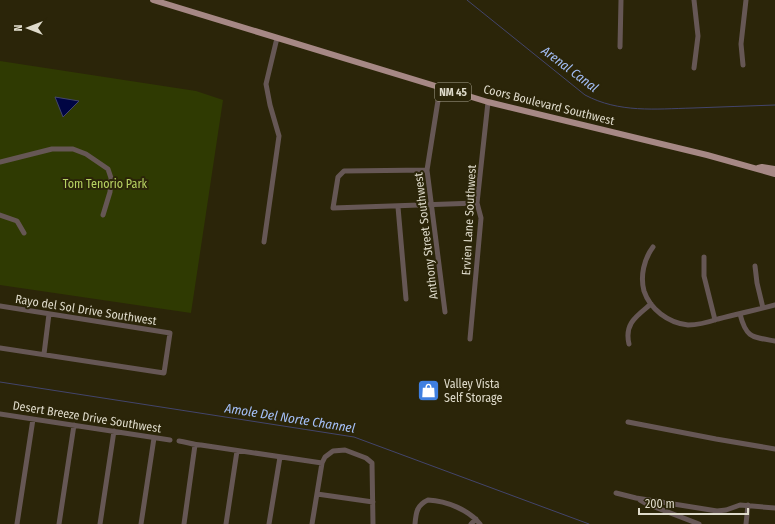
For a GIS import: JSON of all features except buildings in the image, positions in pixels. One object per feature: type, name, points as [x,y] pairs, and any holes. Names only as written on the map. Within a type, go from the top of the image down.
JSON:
[{"type":"main road","name":"Coors Boulevard Southwest","points":[[153,0],[488,102],[758,168],[762,171],[775,174]]},
{"type":"main road","name":"Coors Boulevard Southwest","points":[[758,168],[762,167],[775,169]]},
{"type":"street","points":[[620,47],[621,0]]},
{"type":"street","points":[[694,0],[698,36],[694,68]]},
{"type":"street","points":[[744,65],[741,44],[746,0]]},
{"type":"street","points":[[264,242],[279,136],[270,105],[266,84],[277,38]]},
{"type":"street","name":"Anthony Street Southwest","points":[[440,88],[427,170],[445,312]]},
{"type":"street","name":"Ervien Lane Southwest","points":[[470,338],[481,218],[477,203],[488,102]]},
{"type":"street","points":[[0,162],[52,149],[73,149],[86,154],[108,169],[111,178],[110,192],[103,215]]},
{"type":"street","points":[[427,170],[344,171],[338,177],[333,208],[398,207],[477,203]]},
{"type":"street","points":[[398,207],[406,299]]},
{"type":"street","points":[[0,215],[17,220],[24,233]]},
{"type":"street","points":[[653,247],[646,259],[643,280],[646,295],[651,304],[663,316],[681,324],[697,324],[775,305]]},
{"type":"street","points":[[704,257],[704,276],[715,320]]},
{"type":"street","points":[[755,266],[757,283],[763,308]]},
{"type":"street","points":[[629,344],[627,335],[630,327],[639,315],[651,304]]},
{"type":"street","name":"Rayo del Sol Drive Southwest","points":[[0,306],[170,333],[164,373],[44,354]]},
{"type":"street","points":[[0,348],[44,354],[49,314]]},
{"type":"street","points":[[740,314],[743,325],[749,334],[775,341]]},
{"type":"street","name":"Desert Breeze Drive Southwest","points":[[0,414],[170,440]]},
{"type":"street","points":[[17,524],[33,419]]},
{"type":"street","points":[[628,422],[716,440],[775,449]]},
{"type":"street","points":[[59,524],[74,425]]},
{"type":"street","points":[[100,524],[114,431]]},
{"type":"street","points":[[141,524],[154,438]]},
{"type":"street","points":[[179,441],[196,445],[322,463]]},
{"type":"street","points":[[184,524],[196,445]]},
{"type":"street","points":[[312,524],[322,463],[328,454],[337,450],[345,450],[369,460],[372,468],[373,524]]},
{"type":"street","points":[[226,524],[237,451]]},
{"type":"street","points":[[269,524],[280,457]]},
{"type":"street","points":[[616,493],[636,498],[717,511],[726,510],[740,505],[775,508]]},
{"type":"street","points":[[317,494],[373,502]]},
{"type":"street","points":[[636,498],[647,504],[699,524]]},
{"type":"street","points":[[415,524],[418,506],[428,500],[440,501],[469,513],[480,524]]},
{"type":"street","points":[[746,524],[748,505]]},
{"type":"street","points":[[471,524],[476,519]]},
{"type":"green space","name":"Tom Tenorio Park","points":[[0,61],[196,91],[223,100],[191,313],[0,285]]},
{"type":"shaded area","points":[[55,97],[79,101],[63,117]]},
{"type":"waterway","name":"Arenal Canal","points":[[467,0],[585,95],[598,101],[611,105],[638,109],[775,105]]},
{"type":"waterway","name":"Amole Del Norte Channel","points":[[0,382],[354,437],[589,524]]},
{"type":"place","name":"Valley Vista Self Storage","points":[[429,391]]}]
